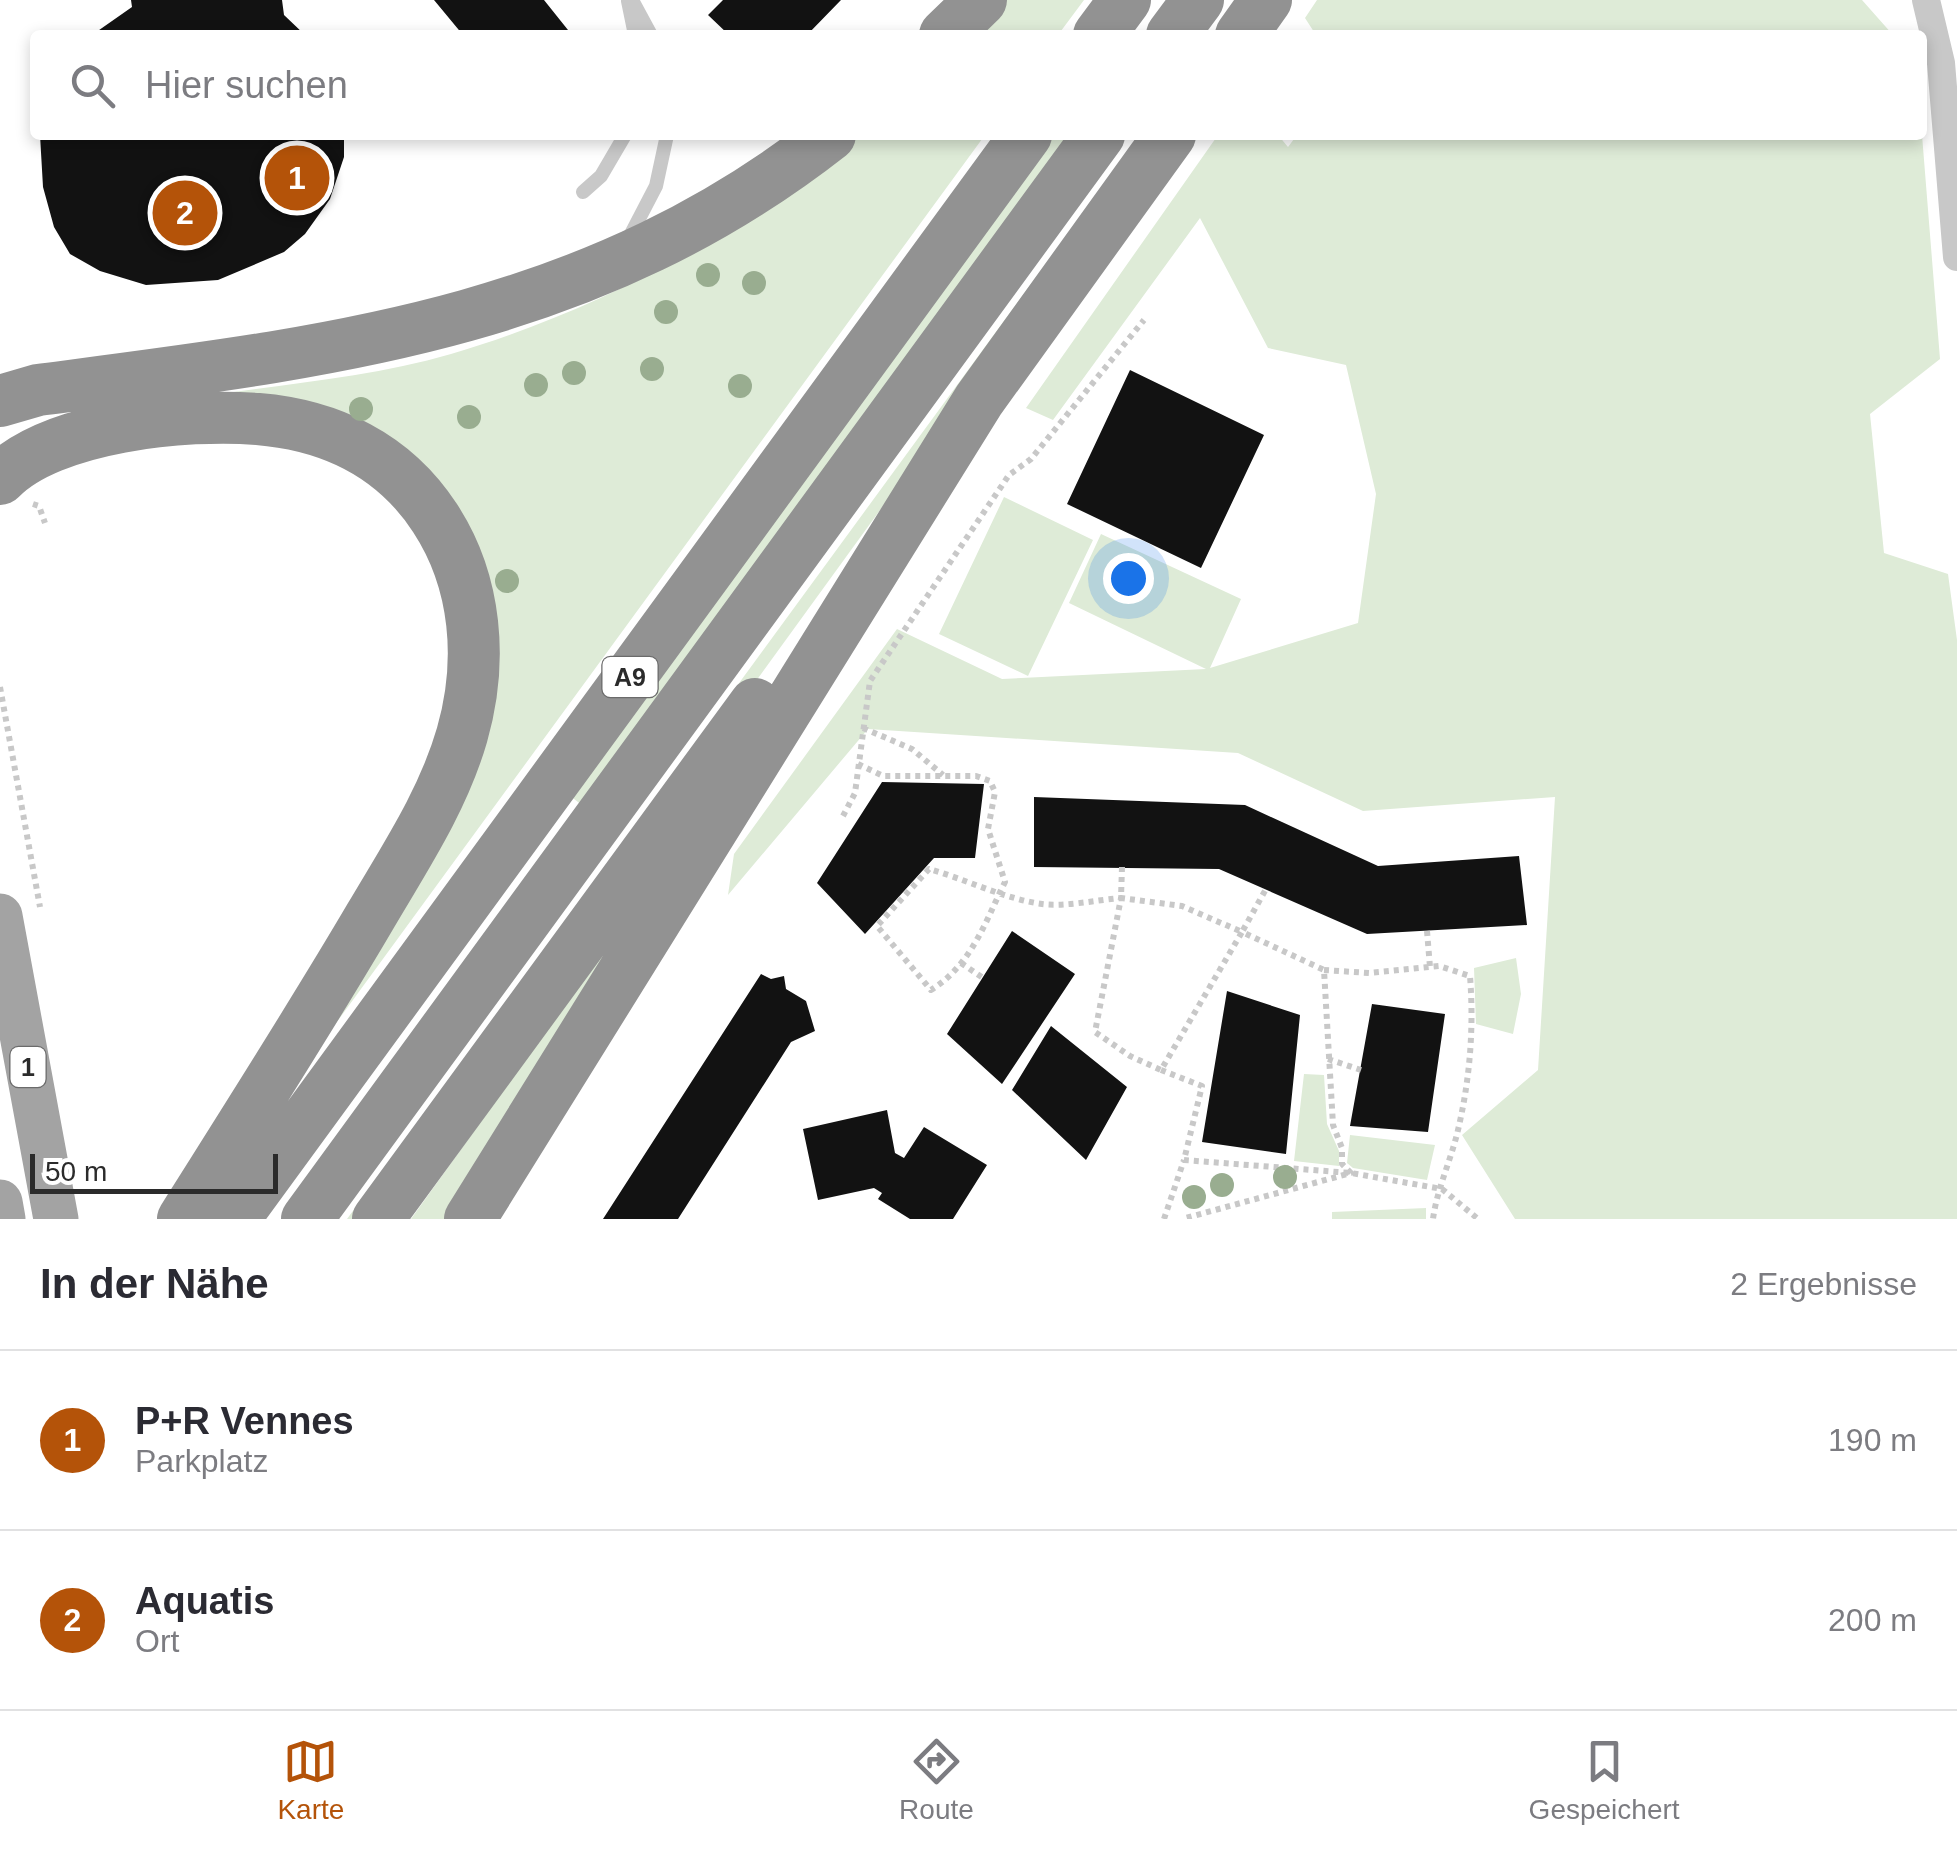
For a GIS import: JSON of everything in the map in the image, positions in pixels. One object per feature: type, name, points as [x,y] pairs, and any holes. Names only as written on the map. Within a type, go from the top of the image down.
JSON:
[{"type":"highway","points":[[950,30],[981,0]]},
{"type":"highway","points":[[1104,30],[1125,0]]},
{"type":"highway","points":[[1176,30],[1198,0]]},
{"type":"highway","points":[[1245,30],[1266,0]]},
{"type":"highway","points":[[13,391],[232,365],[408,334],[537,296],[688,229],[822,140]]},
{"type":"highway","name":"A9","points":[[234,1219],[1022,140]]},
{"type":"highway","name":"A9","points":[[307,1219],[1095,140]]},
{"type":"highway","points":[[378,1219],[1166,140]]},
{"type":"highway","points":[[470,1219],[978,400]]},
{"type":"highway","points":[[0,479],[41,448],[74,436],[222,418],[286,422],[329,432],[393,469],[424,500],[448,538],[464,578],[474,650],[469,705],[453,762],[421,830],[184,1219]]},
{"type":"main road","name":"1","points":[[0,916],[56,1219]]},
{"type":"main road","points":[[0,1202],[3,1219]]},
{"type":"street","points":[[1926,0],[1941,63],[1957,257]]},
{"type":"lane","points":[[630,0],[634,30]]},
{"type":"lane","points":[[630,0],[648,30]]},
{"type":"lane","points":[[583,192],[601,176],[622,140]]},
{"type":"lane","points":[[599,271],[648,208],[666,140]]},
{"type":"path","points":[[843,816],[855,793],[870,681],[1009,475],[1032,459],[1144,320]]},
{"type":"path","points":[[0,687],[19,793]]},
{"type":"path","points":[[863,728],[912,749],[944,776]]},
{"type":"path","points":[[858,764],[883,776],[976,776],[990,781],[996,792],[988,830],[1006,882],[1001,890],[975,946],[949,979],[931,990],[877,926],[928,869],[1001,890],[1043,904],[1120,898],[1182,906],[1324,970],[1369,973],[1430,967],[1470,976],[1474,1022],[1458,1128],[1433,1219]]},
{"type":"path","points":[[1122,868],[1096,1032],[1130,1056],[1202,1086],[1184,1160],[1164,1219]]},
{"type":"path","points":[[1161,1070],[1266,889]]},
{"type":"path","points":[[1427,930],[1430,967]]},
{"type":"path","points":[[961,963],[982,978]]},
{"type":"path","points":[[1324,970],[1333,1125],[1342,1148],[1342,1164],[1351,1172]]},
{"type":"path","points":[[1328,1058],[1360,1070]]},
{"type":"path","points":[[1184,1160],[1351,1172],[1442,1189],[1478,1219]]},
{"type":"path","points":[[1182,1219],[1351,1172]]},
{"type":"green space","points":[[1001,0],[1084,0],[1062,30],[972,30]]},
{"type":"green space","points":[[1317,0],[1862,0],[1889,30],[1313,30],[1305,18]]},
{"type":"green space","points":[[850,140],[981,140],[312,1056],[462,769],[453,516],[204,396],[391,369],[505,336],[559,316],[665,266],[716,237]]},
{"type":"green space","points":[[1047,140],[1073,140],[583,806],[569,795]]},
{"type":"green space","points":[[1136,140],[1148,140],[366,1219],[347,1219]]},
{"type":"green space","points":[[1214,140],[1282,140],[1288,147],[1293,140],[1922,140],[1940,359],[1870,414],[1884,553],[1948,574],[1957,640],[1957,1219],[1515,1219],[1462,1135],[1538,1070],[1555,797],[1363,811],[1238,753],[868,729],[728,895],[734,854],[897,629],[1002,679],[1206,669],[1069,603],[1101,534],[1241,599],[1210,668],[1358,623],[1376,494],[1346,365],[1268,348],[1200,218],[1053,420],[1026,408]]},
{"type":"green space","points":[[1004,497],[1093,540],[1028,676],[939,634]]},
{"type":"green space","points":[[698,819],[457,1219],[411,1219]]},
{"type":"green space","points":[[1516,958],[1521,994],[1513,1034],[1476,1024],[1474,968]]},
{"type":"green space","points":[[1304,1074],[1324,1075],[1327,1124],[1339,1151],[1339,1166],[1294,1161]]},
{"type":"green space","points":[[1350,1135],[1435,1145],[1427,1180],[1353,1168],[1347,1163]]},
{"type":"green space","points":[[1426,1208],[1426,1219],[1332,1219],[1332,1212]]},
{"type":"building","points":[[131,0],[282,0],[284,15],[300,30],[99,30],[132,7]]},
{"type":"building","points":[[434,0],[544,0],[568,30],[459,30]]},
{"type":"building","points":[[723,0],[841,0],[812,30],[724,30],[708,15]]},
{"type":"building","points":[[40,140],[344,140],[344,157],[330,199],[305,234],[284,252],[218,280],[146,285],[100,271],[70,254],[54,227],[43,187]]},
{"type":"building","points":[[1130,370],[1264,435],[1201,568],[1067,504]]},
{"type":"building","points":[[882,782],[984,784],[975,858],[934,858],[865,934],[817,883]]},
{"type":"building","points":[[1034,797],[1245,805],[1378,866],[1519,856],[1527,925],[1367,934],[1219,869],[1034,867]]},
{"type":"building","points":[[1012,931],[1075,974],[1002,1084],[947,1034]]},
{"type":"building","points":[[761,974],[771,979],[784,976],[786,989],[806,1001],[815,1031],[791,1042],[678,1219],[603,1219]]},
{"type":"building","points":[[1227,991],[1300,1015],[1286,1154],[1202,1142]]},
{"type":"building","points":[[1372,1004],[1445,1014],[1428,1132],[1350,1126]]},
{"type":"building","points":[[1051,1026],[1127,1087],[1086,1160],[1012,1090]]},
{"type":"building","points":[[887,1110],[895,1153],[904,1158],[924,1127],[987,1165],[953,1219],[910,1219],[878,1199],[882,1193],[874,1188],[818,1200],[803,1129]]},
{"type":"place","name":"P+R Vennes","points":[[297,178]]},
{"type":"place","name":"Aquatis","points":[[185,213]]}]
